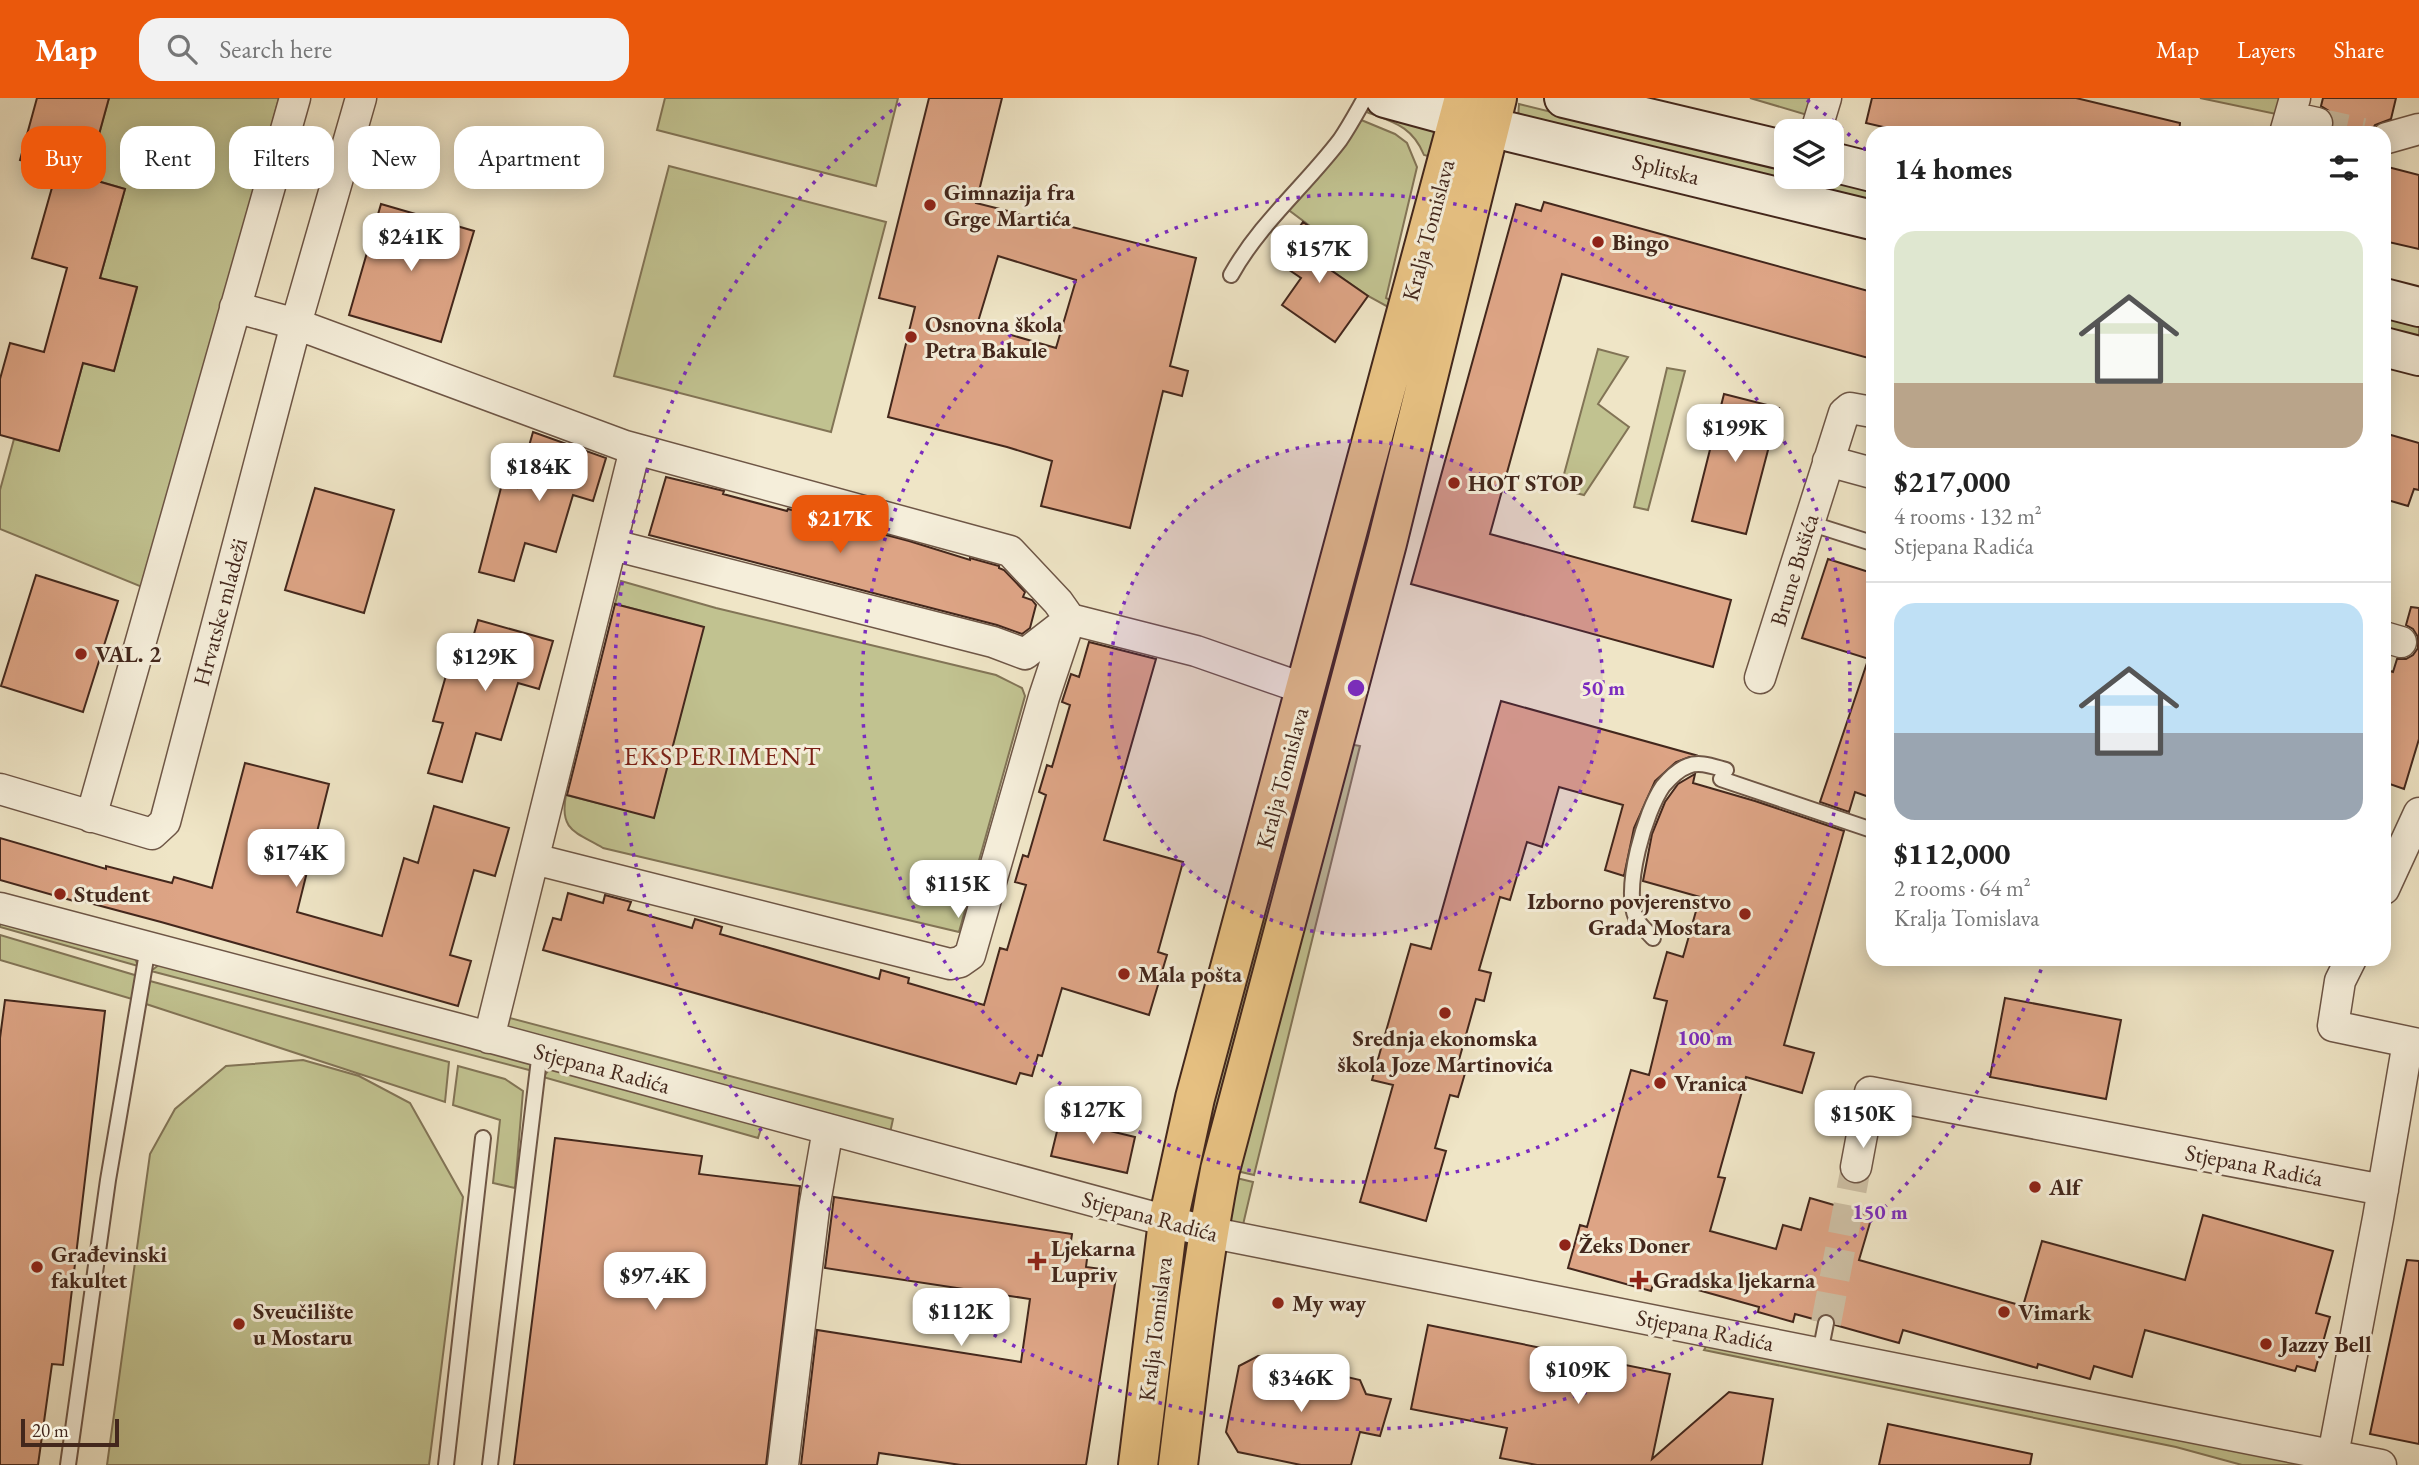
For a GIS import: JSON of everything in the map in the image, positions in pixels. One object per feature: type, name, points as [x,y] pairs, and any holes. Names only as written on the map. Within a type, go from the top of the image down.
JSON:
[{"type":"main road","name":"Splitska","points":[[1385,98],[1477,110],[1866,218]]},
{"type":"main road","name":"Splitska","points":[[1564,98],[1774,148]]},
{"type":"main road","name":"Kralja Tomislava","points":[[1138,1465],[1168,1221],[1195,1098],[1305,689],[1477,110]]},
{"type":"main road","name":"Kralja Tomislava","points":[[1178,1465],[1208,1232],[1220,1170],[1380,569],[1477,110]]},
{"type":"main road","points":[[1844,165],[1866,170]]},
{"type":"main road","points":[[2391,300],[2419,307]]},
{"type":"main road","points":[[2391,349],[2419,356]]},
{"type":"street","points":[[91,817],[295,98]]},
{"type":"street","name":"Hrvatske mladeži","points":[[0,789],[152,834],[165,822],[296,324],[361,98]]},
{"type":"street","points":[[1820,119],[1826,98]]},
{"type":"street","points":[[2391,137],[2419,129]]},
{"type":"street","points":[[235,307],[296,324],[635,449],[1010,551],[1070,619],[1196,651],[1305,689]]},
{"type":"street","name":"Brune Bušića","points":[[1760,678],[1844,412],[1850,408],[1866,411]]},
{"type":"street","points":[[489,1038],[635,449]]},
{"type":"street","points":[[1828,461],[1866,472]]},
{"type":"street","points":[[613,545],[993,642],[1025,654],[1070,619]]},
{"type":"street","points":[[534,859],[950,964],[960,962],[970,955],[1044,697],[1070,619]]},
{"type":"street","points":[[2391,874],[2419,813]]},
{"type":"street","name":"Stjepana Radića","points":[[0,908],[1208,1232],[2381,1465]]},
{"type":"street","points":[[2333,1455],[2414,1043],[2333,1026],[2340,981],[2348,966]]},
{"type":"street","name":"Stjepana Radića","points":[[1856,1167],[1870,1091],[2383,1190]]},
{"type":"street","points":[[783,1465],[783,1400],[828,1129]]},
{"type":"lane","points":[[1231,275],[1244,252],[1268,222],[1339,141],[1365,98]]},
{"type":"lane","points":[[1809,523],[1866,541]]},
{"type":"lane","points":[[1653,938],[1636,919],[1632,878],[1657,797],[1664,784],[1688,766],[1698,764],[1866,828]]},
{"type":"lane","points":[[68,1465],[107,1180],[148,947]]},
{"type":"lane","points":[[490,1465],[540,1051]]},
{"type":"lane","points":[[446,1465],[483,1138]]},
{"type":"lane","points":[[1820,1353],[1826,1323]]},
{"type":"green space","points":[[109,98],[279,98],[272,126],[229,126],[229,189],[255,189],[142,587],[0,529],[0,490],[14,439],[59,451],[83,363],[114,371],[137,288],[100,278],[125,189],[215,189],[215,126],[120,126],[120,188],[106,184],[106,126],[101,126]]},
{"type":"green space","points":[[665,98],[898,98],[876,186],[657,130]]},
{"type":"green space","points":[[1371,98],[1432,117],[1443,160],[1424,155],[1414,137],[1400,126],[1364,111]]},
{"type":"green space","points":[[1750,98],[1819,98],[1814,117]]},
{"type":"green space","points":[[2200,98],[2295,98],[2290,117]]},
{"type":"green space","points":[[1519,104],[1774,167],[1774,182],[1518,118]]},
{"type":"green space","points":[[1354,117],[1395,134],[1407,143],[1417,167],[1386,298],[1392,301],[1390,308],[1325,266],[1338,247],[1282,205]]},
{"type":"green space","points":[[669,166],[886,222],[831,432],[614,376]]},
{"type":"green space","points":[[1457,172],[1466,175],[1207,1162],[1198,1158]]},
{"type":"green space","points":[[1844,184],[1866,190],[1866,205],[1804,189],[1844,189]]},
{"type":"green space","points":[[2391,318],[2419,325],[2419,340],[2391,333]]},
{"type":"green space","points":[[1598,349],[1628,357],[1598,404],[1629,427],[1584,495],[1560,489]]},
{"type":"green space","points":[[1667,368],[1685,371],[1648,510],[1634,507]]},
{"type":"green space","points":[[621,581],[716,608],[996,675],[1022,688],[1025,696],[959,932],[603,848],[572,829],[565,816],[566,795],[654,817],[703,627],[615,604]]},
{"type":"green space","points":[[1344,743],[1360,746],[1254,1175],[1228,1169]]},
{"type":"green space","points":[[0,915],[132,950],[138,966],[0,927]]},
{"type":"green space","points":[[0,935],[138,976],[132,999],[0,960]]},
{"type":"green space","points":[[165,960],[528,1056],[533,1071],[151,971]]},
{"type":"green space","points":[[150,981],[449,1062],[445,1102],[143,1003]]},
{"type":"green space","points":[[495,1014],[893,1119],[890,1133],[492,1027]]},
{"type":"green space","points":[[303,1060],[359,1076],[410,1103],[463,1197],[429,1465],[107,1465],[150,1154],[175,1109],[226,1066]]},
{"type":"green space","points":[[553,1065],[764,1119],[758,1138],[543,1077]]},
{"type":"green space","points":[[458,1066],[505,1079],[523,1091],[515,1188],[493,1183],[500,1120],[453,1105]]},
{"type":"green space","points":[[1224,1175],[1253,1182],[1242,1229],[1219,1225]]},
{"type":"green space","points":[[1708,1343],[2316,1465],[2242,1465],[2176,1447],[1704,1350]]},
{"type":"building","points":[[37,98],[109,98],[101,126],[29,126]]},
{"type":"building","points":[[929,98],[1002,98],[976,203],[1196,258],[1170,366],[1188,371],[1182,396],[1163,391],[1130,528],[1041,506],[1052,461],[888,417],[915,307],[879,298]],"holes":[[[998,256],[1076,280],[1056,348],[977,325]]]},
{"type":"building","points":[[1872,98],[2076,98],[2180,123],[2180,126],[1879,126],[1866,123]]},
{"type":"building","points":[[2323,98],[2396,98],[2391,119],[2374,126],[2334,126],[2334,118],[2321,106]]},
{"type":"building","points":[[2391,168],[2419,175],[2419,249],[2391,243]]},
{"type":"building","points":[[106,184],[125,189],[100,278],[137,287],[114,371],[83,363],[59,451],[0,435],[0,379],[10,343],[44,352],[67,268],[32,258],[52,189],[106,189]]},
{"type":"building","points":[[1544,202],[1866,290],[1866,357],[1562,274],[1490,534],[1731,600],[1713,667],[1411,584],[1516,204],[1541,211]]},
{"type":"building","points":[[381,204],[474,231],[441,342],[349,315]]},
{"type":"building","points":[[1303,222],[1338,247],[1325,266],[1368,296],[1335,342],[1282,305],[1301,278],[1276,261]]},
{"type":"building","points":[[1724,394],[1779,408],[1746,534],[1692,521]]},
{"type":"building","points":[[533,432],[606,458],[593,501],[573,495],[556,552],[525,543],[514,581],[479,572],[502,484],[517,488]]},
{"type":"building","points":[[2391,435],[2419,443],[2419,490],[2414,489],[2408,506],[2391,501]]},
{"type":"building","points":[[666,477],[999,566],[1025,592],[1023,597],[1032,600],[1036,605],[1030,628],[1022,634],[997,625],[649,535]]},
{"type":"building","points":[[315,488],[394,510],[364,613],[285,590]]},
{"type":"building","points":[[1828,559],[1866,571],[1866,658],[1802,638]]},
{"type":"building","points":[[36,575],[118,601],[83,712],[1,686]]},
{"type":"building","points":[[615,604],[704,627],[654,818],[567,795]]},
{"type":"building","points":[[2411,607],[2419,608],[2419,739],[2404,789],[2391,784],[2391,671],[2397,659],[2406,659],[2418,648],[2418,637],[2413,629],[2406,625]]},
{"type":"building","points":[[478,620],[553,641],[539,689],[518,683],[501,740],[476,733],[462,782],[428,773],[443,723],[433,721],[447,672],[462,676]]},
{"type":"building","points":[[1089,642],[1156,659],[1104,840],[1183,862],[1158,952],[1167,955],[1149,1015],[1062,988],[1042,1056],[1038,1055],[1032,1076],[1020,1073],[1016,1084],[543,950],[553,918],[561,920],[568,893],[603,903],[605,895],[631,902],[628,910],[692,928],[695,919],[722,927],[720,934],[879,979],[881,970],[909,978],[908,983],[984,1005],[1000,948],[1007,950],[1026,885],[1015,882],[1023,855],[1028,857],[1046,795],[1039,792],[1047,765],[1052,767],[1070,705],[1062,702],[1071,674],[1079,677]]},
{"type":"building","points":[[1866,666],[1866,796],[1855,792],[1849,812],[1820,802]]},
{"type":"building","points":[[1501,701],[1695,755],[1676,762],[1655,781],[1634,828],[1624,876],[1605,870],[1623,805],[1559,787],[1542,847],[1527,842],[1510,900],[1500,897],[1479,970],[1491,973],[1484,1001],[1476,999],[1457,1067],[1466,1070],[1458,1097],[1450,1095],[1435,1148],[1446,1151],[1426,1221],[1360,1202],[1393,1085],[1372,1080],[1411,944],[1431,949]]},
{"type":"building","points":[[245,763],[329,784],[297,912],[382,936],[404,858],[418,863],[434,806],[509,828],[495,876],[474,870],[450,955],[471,961],[458,1006],[161,922],[0,880],[0,838],[106,869],[106,866],[172,883],[174,877],[212,888]]},
{"type":"building","name":"Vranica","points":[[1695,774],[1693,783],[1844,831],[1784,1045],[1814,1053],[1802,1093],[1746,1077],[1718,1177],[1725,1178],[1710,1231],[1776,1249],[1783,1225],[1801,1230],[1810,1198],[1872,1216],[1859,1260],[2023,1306],[2042,1241],[2185,1280],[2203,1215],[2333,1251],[2316,1313],[2330,1317],[2315,1371],[2297,1366],[2295,1371],[2145,1330],[2132,1377],[2094,1366],[2090,1379],[2038,1364],[2037,1368],[1903,1330],[1899,1343],[1835,1325],[1835,1319],[1829,1314],[1822,1314],[1817,1320],[1795,1314],[1793,1322],[1758,1312],[1759,1307],[1655,1278],[1651,1291],[1568,1268],[1580,1225],[1587,1227],[1631,1070],[1649,1075],[1667,1001],[1654,998],[1667,952],[1683,957],[1700,897],[1643,881],[1652,834],[1665,802],[1678,784]]},
{"type":"building","points":[[2005,998],[2121,1020],[2106,1099],[1990,1077]]},
{"type":"building","name":"Građevinski fakultet","points":[[5,1000],[105,1011],[63,1365],[52,1364],[38,1465],[0,1465],[0,1038]]},
{"type":"building","points":[[1060,1119],[1135,1137],[1127,1173],[1051,1156]]},
{"type":"building","points":[[555,1138],[702,1156],[699,1174],[800,1186],[766,1465],[514,1465]]},
{"type":"building","points":[[834,1197],[1072,1234],[1070,1248],[1088,1251],[1086,1267],[1117,1271],[1086,1465],[961,1465],[879,1453],[877,1465],[801,1465],[817,1330],[1021,1362],[1030,1299],[825,1268]]},
{"type":"building","points":[[2407,1260],[2419,1261],[2419,1444],[2370,1434]]},
{"type":"building","points":[[1428,1325],[1670,1374],[1652,1459],[1729,1392],[1773,1399],[1762,1465],[1537,1465],[1500,1458],[1507,1428],[1411,1409]]},
{"type":"building","points":[[1258,1356],[1360,1380],[1366,1394],[1391,1399],[1380,1436],[1360,1432],[1351,1465],[1301,1465],[1238,1452],[1226,1432],[1239,1366]]},
{"type":"building","points":[[1888,1424],[2032,1454],[2030,1465],[1879,1465]]},
{"type":"tunnel","points":[[2317,123],[2331,126]]},
{"type":"tunnel","points":[[1826,1323],[1856,1167]]},
{"type":"place","name":"Gimnazija fra Grge Martića","points":[[930,205]]},
{"type":"place","name":"Bingo","points":[[1598,242]]},
{"type":"place","name":"Osnovna škola Petra Bakule","points":[[911,337]]},
{"type":"place","name":"HOT STOP","points":[[1454,483]]},
{"type":"place","name":"VAL. 2","points":[[81,654]]},
{"type":"place","name":"Student","points":[[60,894]]},
{"type":"place","name":"Izborno povjerenstvo Grada Mostara","points":[[1745,914]]},
{"type":"place","name":"Mala pošta","points":[[1124,974]]},
{"type":"place","name":"Srednja ekonomska škola Joze Martinovića","points":[[1445,1013]]},
{"type":"place","name":"Vranica","points":[[1660,1083]]},
{"type":"place","name":"Alf","points":[[2035,1187]]},
{"type":"place","name":"Žeks Doner","points":[[1565,1245]]},
{"type":"place","name":"Ljekarna Lupriv","points":[[1037,1261]]},
{"type":"place","name":"Građevinski fakultet","points":[[37,1267]]},
{"type":"place","name":"Gradska ljekarna","points":[[1639,1280]]},
{"type":"place","name":"My way","points":[[1278,1303]]},
{"type":"place","name":"Vimark","points":[[2004,1312]]},
{"type":"place","name":"Sveučilište u Mostaru","points":[[239,1324]]},
{"type":"place","name":"Jazzy Bell","points":[[2266,1344]]},
{"type":"district","name":"EKSPERIMENT","points":[[723,756]]}]
